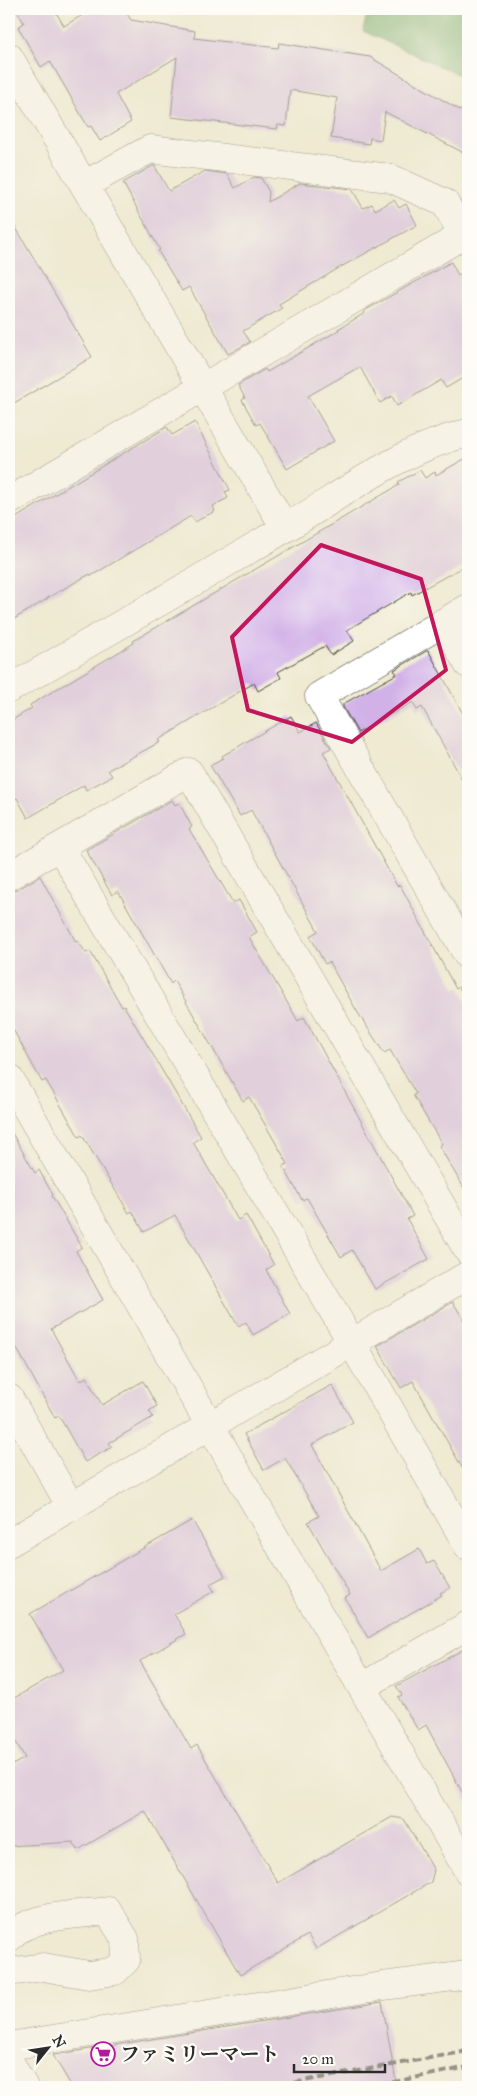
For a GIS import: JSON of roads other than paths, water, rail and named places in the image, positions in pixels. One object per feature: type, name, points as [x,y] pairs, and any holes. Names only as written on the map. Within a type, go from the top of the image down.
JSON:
[{"type":"street","points":[[9,57],[285,528]]},
{"type":"street","points":[[9,501],[464,235],[445,203],[390,178],[150,149],[84,185]]},
{"type":"street","points":[[9,689],[285,528],[404,456],[445,438],[468,432]]},
{"type":"street","points":[[468,608],[319,696],[468,956]]},
{"type":"street","points":[[444,622],[468,664]]},
{"type":"street","points":[[9,876],[189,772],[468,1251]]},
{"type":"street","points":[[60,847],[352,1343],[468,1546]]},
{"type":"street","points":[[9,1078],[468,1871]]},
{"type":"street","points":[[9,1543],[468,1275]]},
{"type":"street","points":[[9,1398],[71,1507]]},
{"type":"street","points":[[362,1687],[468,1625]]},
{"type":"street","points":[[9,1938],[16,1930],[36,1921],[108,1911],[125,1939],[126,1960],[114,1971],[89,1975],[43,1967],[9,1972]]},
{"type":"street","points":[[9,2046],[383,1986],[468,1975]]},
{"type":"street","points":[[9,2061],[24,2087]]},
{"type":"railway","points":[[271,2087],[468,2051]]},
{"type":"railway","points":[[369,2087],[468,2067]]},
{"type":"place","name":"ファミリーマート","points":[[103,2054]]}]
